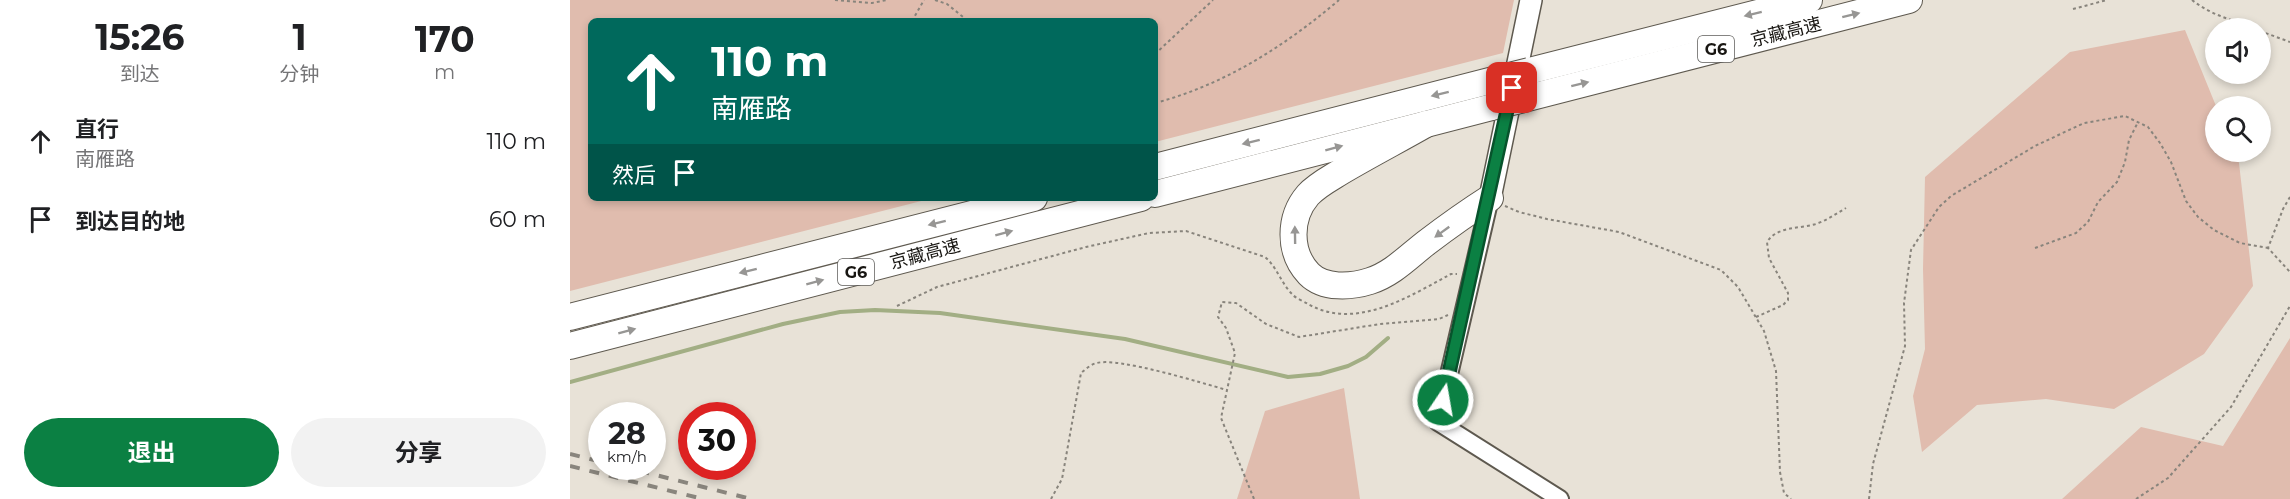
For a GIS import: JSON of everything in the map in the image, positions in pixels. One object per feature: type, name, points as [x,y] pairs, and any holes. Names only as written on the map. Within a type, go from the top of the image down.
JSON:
[{"type":"highway","name":"京藏高速","points":[[1158,166],[1809,0]]},
{"type":"highway","name":"京藏高速","points":[[1426,124],[1909,0]]},
{"type":"highway","points":[[1426,124],[1367,156],[1308,195],[1297,213],[1293,232],[1295,251],[1311,276],[1333,285],[1354,285],[1379,278],[1490,198]]},
{"type":"highway","points":[[1158,193],[1426,124]]},
{"type":"highway","name":"京藏高速","points":[[570,317],[1022,201]]},
{"type":"highway","name":"京藏高速","points":[[570,346],[1129,201]]},
{"type":"main road","points":[[1490,198],[1531,0]]},
{"type":"street","points":[[1490,198],[1438,422],[1560,499]]},
{"type":"path","points":[[835,0],[872,3],[887,0]]},
{"type":"path","points":[[914,18],[924,0]]},
{"type":"path","points":[[935,0],[947,4],[964,18]]},
{"type":"path","points":[[1158,51],[1213,0]]},
{"type":"path","points":[[1158,102],[1236,72],[1293,37],[1339,0]]},
{"type":"path","points":[[2073,9],[2107,0]]},
{"type":"path","points":[[2192,0],[2204,9],[2223,18]]},
{"type":"path","points":[[2271,35],[2290,42]]},
{"type":"path","points":[[1869,499],[1873,464],[1905,346],[1904,303],[1911,250],[1939,207],[1951,196],[2035,146],[2084,123],[2125,116],[2138,122],[2148,127],[2160,143],[2171,162],[2186,201],[2198,217],[2214,230],[2240,243],[2268,248],[2290,272]]},
{"type":"path","points":[[2035,248],[2076,233],[2088,222],[2098,202],[2117,182],[2125,162],[2129,140],[2138,122]]},
{"type":"path","points":[[2268,248],[2290,197]]},
{"type":"path","points":[[1490,198],[1519,212],[1620,232],[1721,270],[1738,287],[1764,331],[1776,371],[1780,472],[1784,493],[1791,499]]},
{"type":"path","points":[[1756,317],[1783,305],[1788,300],[1788,293],[1769,258],[1767,242],[1771,234],[1815,224],[1846,208]]},
{"type":"path","points":[[897,306],[937,287],[1086,247],[1149,233],[1186,231],[1265,256],[1292,295],[1315,308],[1341,315],[1358,314],[1383,308],[1451,274],[1472,273]]},
{"type":"path","points":[[1254,499],[1221,418],[1235,353],[1226,328],[1218,317],[1222,302],[1236,303],[1266,324],[1299,337],[1380,324],[1439,319],[1463,309]]},
{"type":"path","points":[[2136,499],[2168,478],[2232,407],[2290,306]]},
{"type":"path","points":[[1051,499],[1062,479],[1081,373],[1090,366],[1099,362],[1136,366],[1227,390]]},
{"type":"shaded area","points":[[570,0],[1514,0],[1503,53],[1158,141],[1158,18],[588,18],[588,201],[921,201],[570,291]]},
{"type":"shaded area","points":[[2185,30],[2205,84],[2212,96],[2205,96],[2205,162],[2239,163],[2253,286],[2204,354],[2114,409],[2046,399],[1977,405],[1922,452],[1913,396],[1925,349],[1923,269],[1925,177],[2070,52]]},
{"type":"shaded area","points":[[2290,338],[2290,499],[2062,499],[2141,427],[2223,446]]},
{"type":"shaded area","points":[[1344,388],[1360,499],[1237,499],[1265,411]]},
{"type":"waterway","points":[[570,382],[783,324],[840,312],[875,310],[940,313],[1125,339],[1288,377],[1320,374],[1348,366],[1366,357],[1388,338]]},
{"type":"railway","points":[[570,454],[588,458]]},
{"type":"railway","points":[[570,466],[703,499]]},
{"type":"railway","points":[[666,478],[751,499]]},
{"type":"route","points":[[1443,400],[1490,198],[1512,88]]}]
